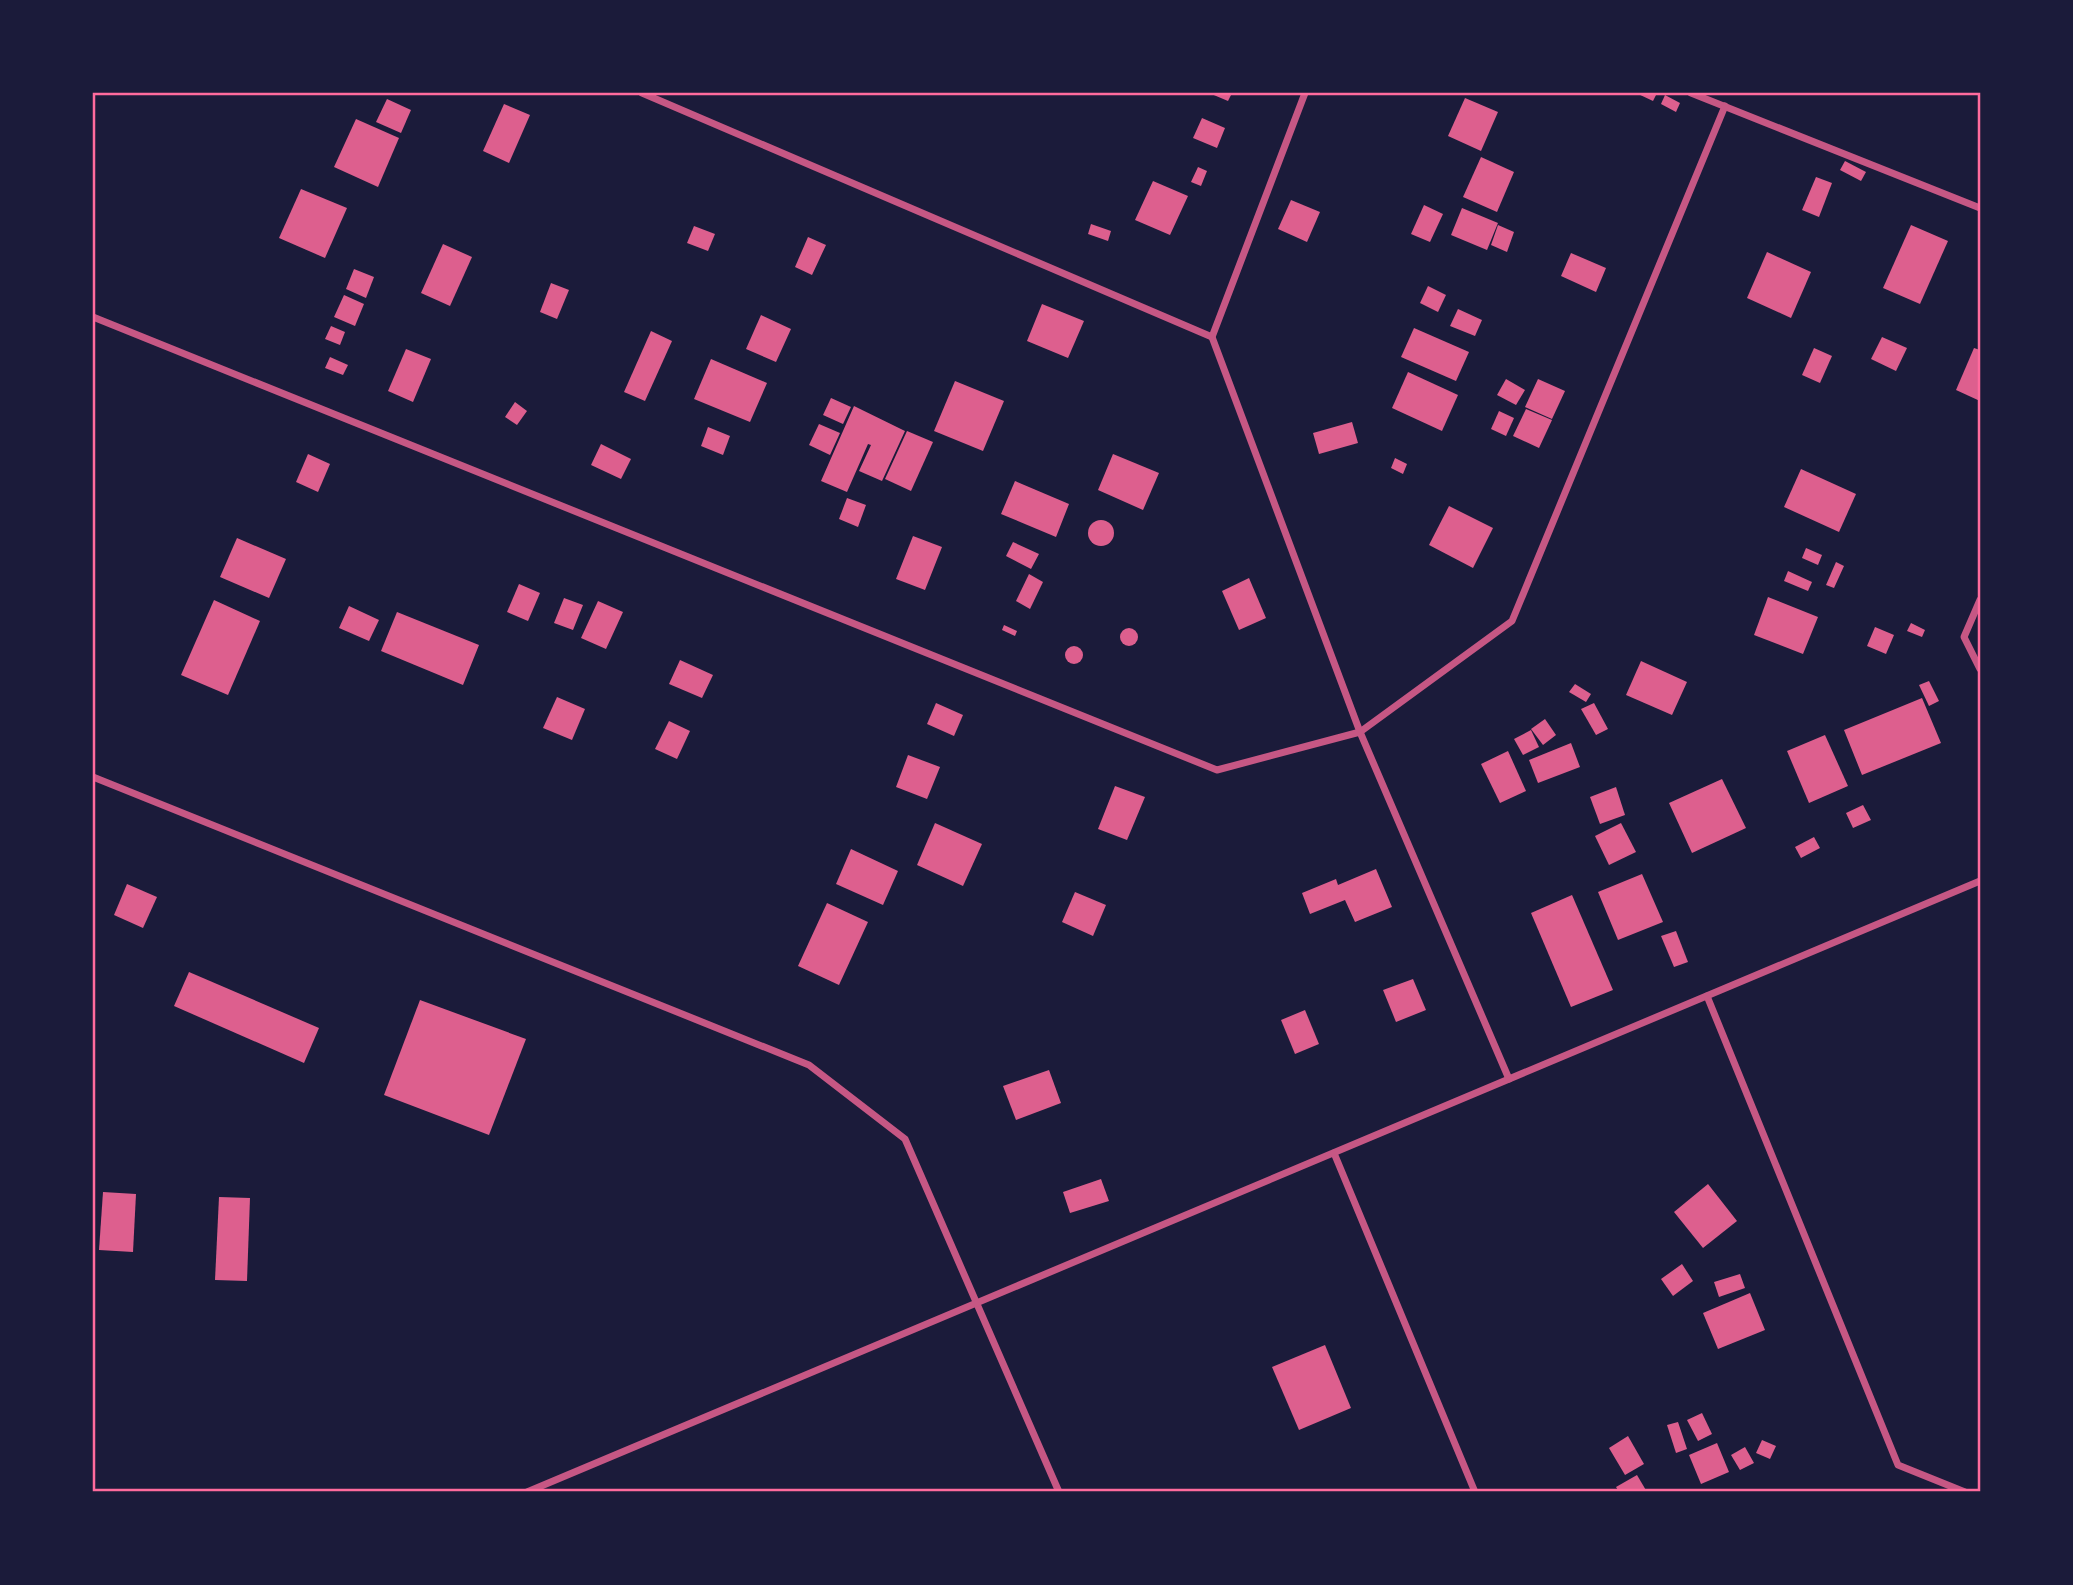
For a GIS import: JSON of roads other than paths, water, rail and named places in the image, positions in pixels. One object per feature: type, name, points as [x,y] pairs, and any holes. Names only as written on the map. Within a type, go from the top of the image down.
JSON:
[{"type":"street","points":[[642,93],[1212,337]]},
{"type":"street","points":[[1305,93],[1212,337],[1360,732],[1509,1079]]},
{"type":"street","points":[[1691,93],[1980,208]]},
{"type":"street","points":[[93,317],[1217,770],[1360,732],[1512,621],[1725,106]]},
{"type":"street","points":[[1980,600],[1964,637],[1980,669]]},
{"type":"street","points":[[93,777],[809,1065],[905,1139],[1059,1492]]},
{"type":"street","points":[[527,1492],[1980,881]]},
{"type":"street","points":[[1707,996],[1898,1465],[1965,1492]]},
{"type":"street","points":[[1334,1153],[1475,1492]]}]
